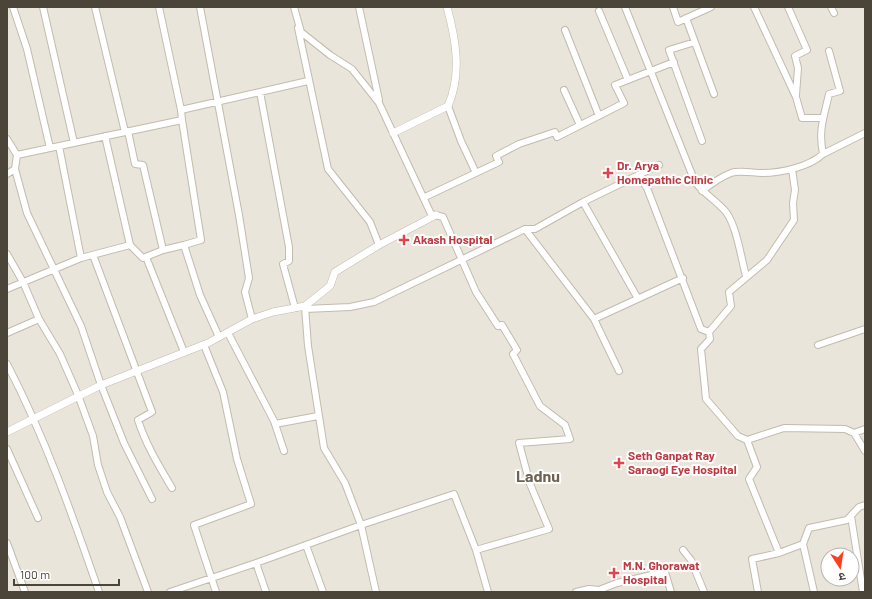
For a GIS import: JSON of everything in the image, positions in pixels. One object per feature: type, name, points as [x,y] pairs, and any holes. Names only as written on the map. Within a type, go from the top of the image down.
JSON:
[{"type":"street","points":[[13,7],[27,49],[50,148]]},
{"type":"street","points":[[43,7],[74,143]]},
{"type":"street","points":[[95,7],[135,164],[143,165],[163,250]]},
{"type":"street","points":[[105,136],[130,245],[143,258],[163,250],[201,240],[181,110],[158,7]]},
{"type":"street","points":[[200,7],[249,278],[245,292],[252,319]]},
{"type":"street","points":[[294,7],[308,81],[328,169],[370,222],[379,245]]},
{"type":"street","points":[[359,7],[379,103]]},
{"type":"street","points":[[447,7],[456,40],[456,84],[448,106],[461,141],[476,173]]},
{"type":"street","points":[[624,7],[695,182],[702,191],[726,212],[732,223],[746,276]]},
{"type":"street","points":[[673,7],[678,22],[711,7]]},
{"type":"street","points":[[754,7],[796,97],[802,118],[823,118]]},
{"type":"street","points":[[788,7],[807,50],[795,56],[798,68],[796,97]]},
{"type":"street","points":[[599,11],[628,80]]},
{"type":"street","points":[[686,18],[714,94]]},
{"type":"street","points":[[297,22],[301,32],[315,44],[352,69],[379,103],[431,214],[442,217],[476,292],[498,326],[502,326],[517,350],[513,354],[540,406],[565,425],[570,439],[519,443],[530,484],[549,529],[476,550]]},
{"type":"street","points":[[565,30],[598,116]]},
{"type":"street","points":[[695,42],[669,50],[702,141]]},
{"type":"street","points":[[823,154],[820,139],[829,94],[840,91],[829,51]]},
{"type":"street","points":[[424,197],[499,162],[496,156],[519,144],[554,132],[557,137],[624,103],[615,85],[674,62]]},
{"type":"street","points":[[181,110],[308,81]]},
{"type":"street","points":[[564,90],[580,125]]},
{"type":"street","points":[[260,92],[289,248],[289,261],[283,264],[295,308]]},
{"type":"street","points":[[394,133],[448,106]]},
{"type":"street","points":[[17,155],[182,120]]},
{"type":"street","points":[[702,191],[716,180],[732,172],[764,173],[792,169],[818,159],[823,154],[865,133]]},
{"type":"street","points":[[7,139],[17,155],[15,169],[27,213],[47,258],[54,269],[81,326],[101,385],[124,444],[152,499]]},
{"type":"street","points":[[59,146],[82,258]]},
{"type":"street","points":[[7,432],[78,395],[204,345],[252,319],[295,308],[350,307],[374,302],[461,258],[526,228],[535,229],[582,202],[659,165]]},
{"type":"street","points":[[7,174],[15,169]]},
{"type":"street","points":[[792,169],[795,190],[793,202],[794,220],[766,260],[729,292],[731,306],[709,332],[710,339],[701,349],[706,399],[738,436],[747,440],[784,428],[845,429],[854,433],[865,451]]},
{"type":"street","points":[[638,175],[647,188],[683,278],[701,329],[709,332]]},
{"type":"street","points":[[582,202],[637,298]]},
{"type":"street","points":[[305,308],[330,286],[335,272],[379,245],[436,215]]},
{"type":"street","points":[[526,228],[594,319],[619,371]]},
{"type":"street","points":[[7,289],[82,258],[130,245]]},
{"type":"street","points":[[184,245],[200,295],[219,337]]},
{"type":"street","points":[[7,254],[23,282],[38,319],[60,354],[78,395],[93,436],[98,465],[105,485],[120,517],[148,592]]},
{"type":"street","points":[[92,255],[152,412],[138,420],[154,459],[172,488]]},
{"type":"street","points":[[146,256],[184,352]]},
{"type":"street","points":[[594,319],[683,278]]},
{"type":"street","points":[[305,308],[308,346],[324,448],[345,484],[361,526],[376,592]]},
{"type":"street","points":[[7,334],[38,319]]},
{"type":"street","points":[[818,345],[865,328]]},
{"type":"street","points":[[228,333],[275,424],[284,451]]},
{"type":"street","points":[[204,345],[223,392],[237,459],[251,504],[194,525],[216,592]]},
{"type":"street","points":[[7,364],[35,418],[70,507],[99,592]]},
{"type":"street","points":[[275,424],[318,416]]},
{"type":"street","points":[[854,433],[865,429]]},
{"type":"street","points":[[747,440],[757,467],[749,479],[779,553]]},
{"type":"street","points":[[7,449],[38,518]]},
{"type":"street","points":[[170,592],[454,494],[476,550],[488,592]]},
{"type":"street","points":[[814,592],[803,544],[810,528],[847,520],[858,507],[865,505]]},
{"type":"street","points":[[851,516],[863,592]]},
{"type":"street","points":[[7,543],[25,592]]},
{"type":"street","points":[[758,592],[752,559],[779,553],[803,544]]},
{"type":"street","points":[[306,545],[323,592]]},
{"type":"street","points":[[683,550],[691,560],[704,592]]},
{"type":"street","points":[[256,563],[266,592]]},
{"type":"street","points":[[576,592],[589,589],[599,590],[623,581],[665,572],[671,592]]},
{"type":"shaded area","points":[[7,7],[865,7],[865,592],[7,592]]},
{"type":"place","name":"Dr. Arya Homepathic Clinic","points":[[608,173]]},
{"type":"place","name":"Akash Hospital","points":[[404,240]]},
{"type":"place","name":"Seth Ganpat Ray Saraogi Eye Hospital","points":[[619,463]]},
{"type":"place","name":"M.N. Ghorawat Hospital","points":[[614,573]]},
{"type":"district","name":"Ladnu","points":[[538,476]]}]
